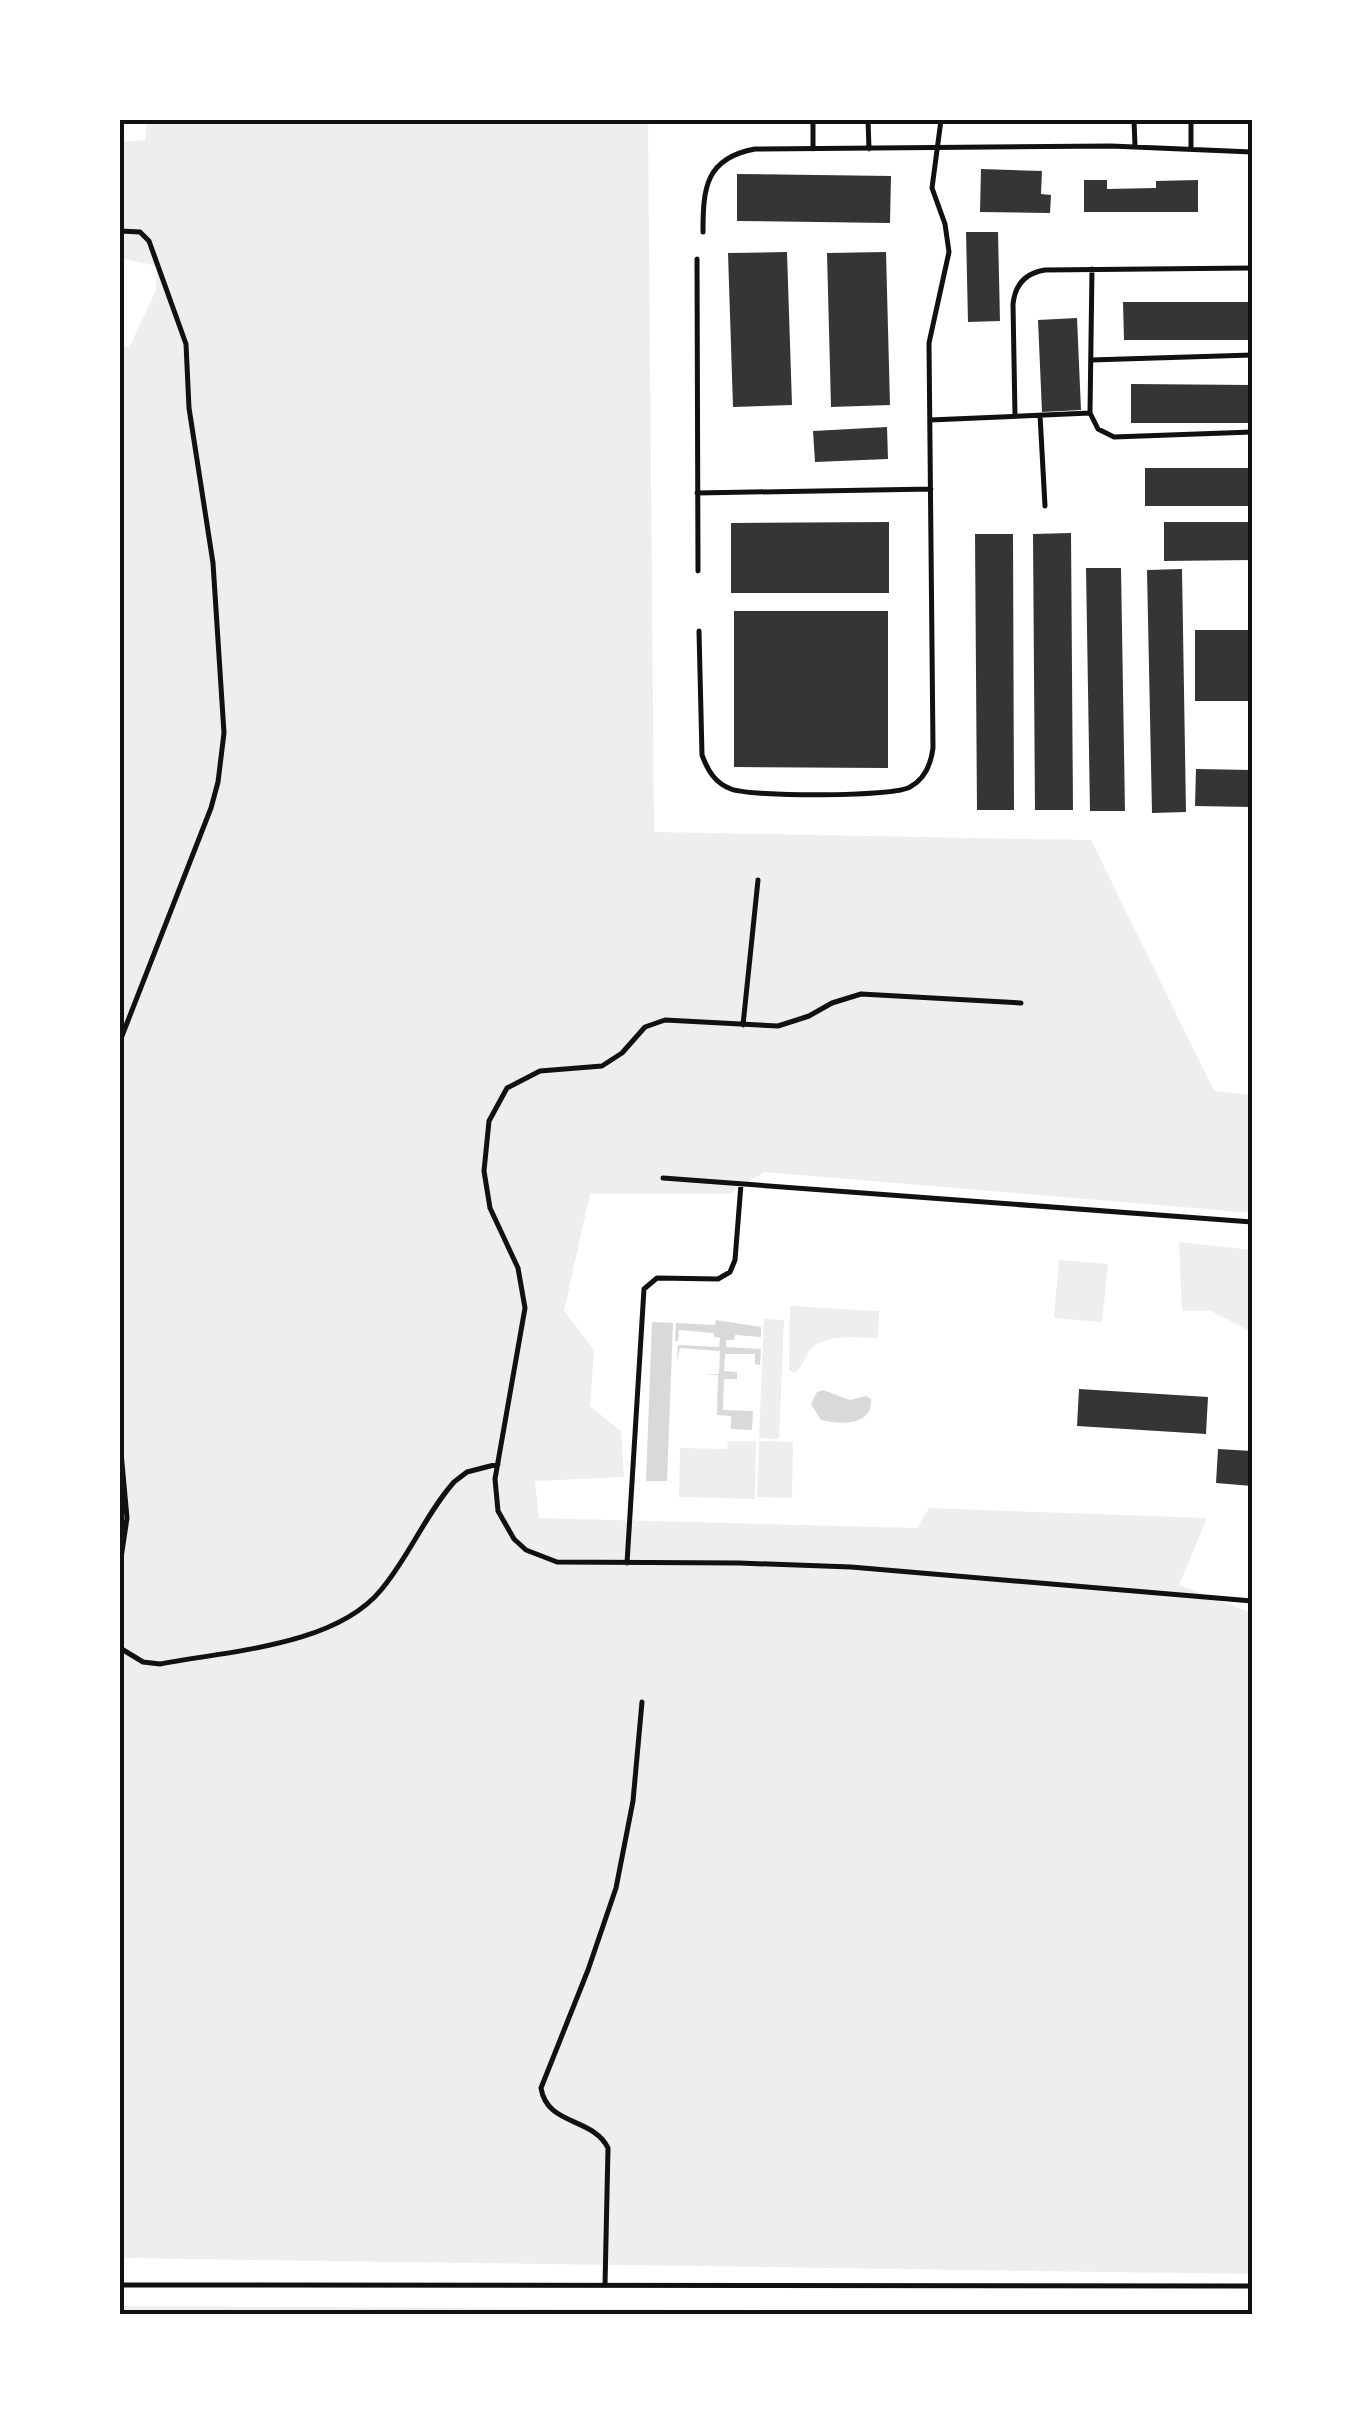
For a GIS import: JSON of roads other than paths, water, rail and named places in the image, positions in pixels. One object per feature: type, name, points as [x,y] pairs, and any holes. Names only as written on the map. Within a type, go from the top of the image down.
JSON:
[{"type":"lane","points":[[812,120],[813,149]]},
{"type":"lane","points":[[868,120],[869,149]]},
{"type":"lane","points":[[699,631],[700,739],[707,770],[717,781],[745,792],[886,793],[910,788],[926,771],[932,748],[929,343],[950,252],[932,188],[941,120]]},
{"type":"lane","points":[[1134,120],[1135,146]]},
{"type":"lane","points":[[1191,120],[1191,149]]},
{"type":"lane","points":[[703,232],[705,189],[718,165],[754,149],[1135,146],[1252,152]]},
{"type":"lane","points":[[120,231],[134,230],[149,241],[186,344],[189,408],[213,563],[224,732],[211,808],[120,1041]]},
{"type":"lane","points":[[697,260],[698,572]]},
{"type":"lane","points":[[1015,416],[1013,304],[1017,288],[1036,271],[1252,268]]},
{"type":"lane","points":[[1092,269],[1090,413],[1098,429],[1114,437],[1252,432]]},
{"type":"lane","points":[[1091,360],[1252,356]]},
{"type":"lane","points":[[930,420],[1090,413]]},
{"type":"lane","points":[[1040,415],[1045,506]]},
{"type":"lane","points":[[696,494],[932,488]]},
{"type":"lane","points":[[743,1025],[758,880]]},
{"type":"lane","points":[[1021,1003],[861,994],[846,997],[794,1022],[656,1022],[645,1027],[622,1053],[602,1066],[528,1074],[507,1088],[493,1109],[485,1152],[486,1190],[497,1228],[518,1268],[525,1308],[498,1464],[494,1495],[498,1511],[504,1526],[526,1550],[557,1562],[739,1562],[851,1567],[1252,1601]]},
{"type":"lane","points":[[663,1178],[1252,1222]]},
{"type":"lane","points":[[627,1564],[642,1295],[647,1284],[657,1278],[718,1278],[730,1272],[735,1260],[740,1184]]},
{"type":"lane","points":[[120,1441],[127,1518],[120,1565]]},
{"type":"lane","points":[[120,1648],[143,1662],[160,1664],[301,1638],[344,1621],[380,1592],[454,1482],[468,1472],[498,1464]]},
{"type":"lane","points":[[605,2285],[608,2148],[592,2128],[546,2104],[541,2088],[594,1957],[616,1888],[633,1801],[642,1702]]},
{"type":"lane","points":[[120,2284],[1252,2286]]}]
